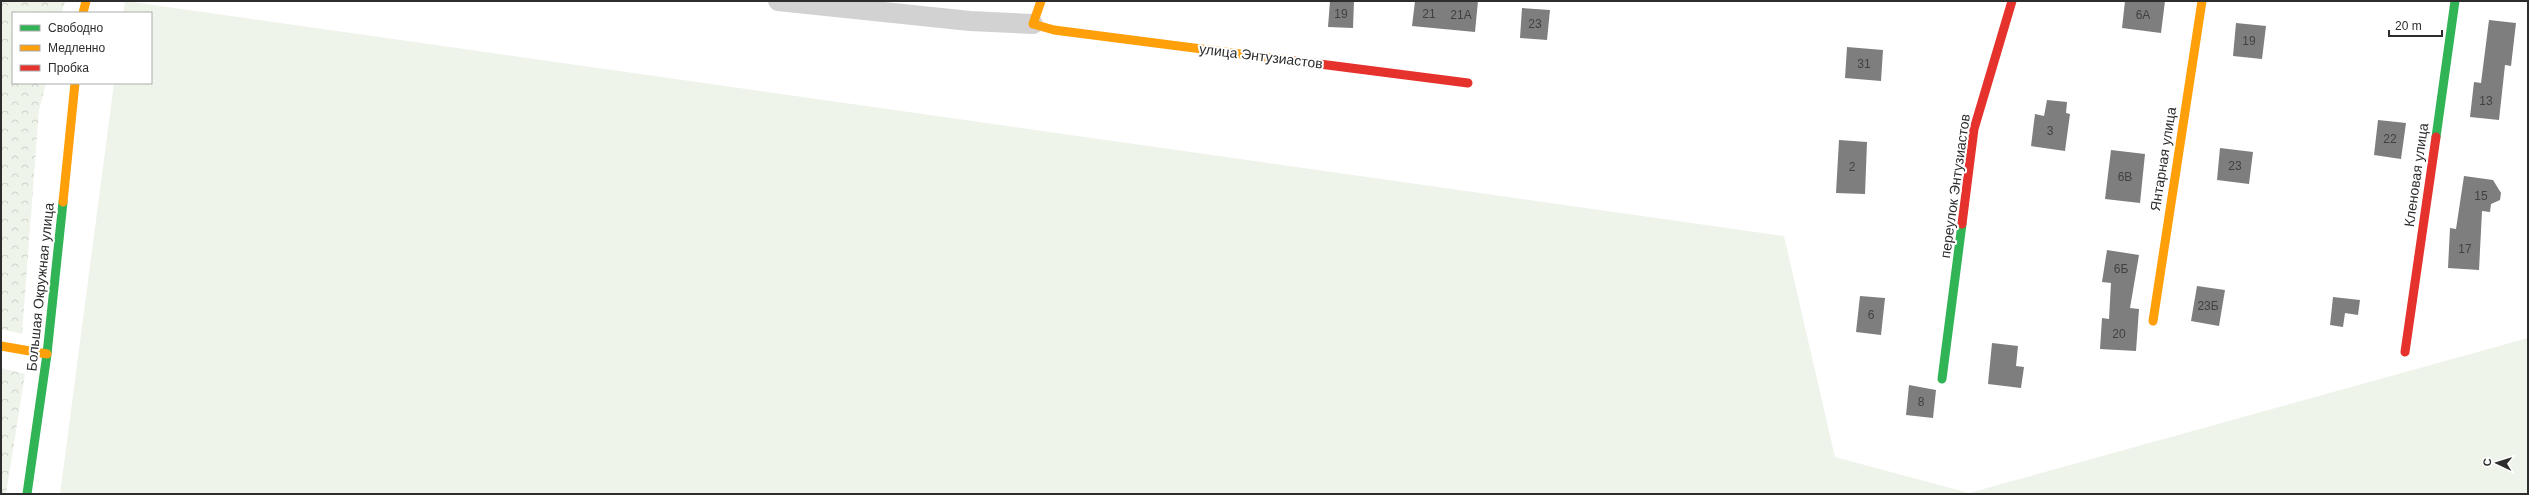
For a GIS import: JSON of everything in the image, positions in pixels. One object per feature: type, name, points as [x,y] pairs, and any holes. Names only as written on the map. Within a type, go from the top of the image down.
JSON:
[{"type":"street","points":[[83,12],[86,1]]},
{"type":"street","points":[[778,1],[970,21],[1033,24],[1041,1]]},
{"type":"street","name":"переулок Энтузиастов","points":[[1942,379],[1974,129],[2012,1]]},
{"type":"street","name":"Янтарная улица","points":[[2153,321],[2202,1]]},
{"type":"street","name":"Кленовая улица","points":[[2405,352],[2455,1]]},
{"type":"street","name":"улица Энтузиастов","points":[[1033,24],[1054,30],[1468,83]]},
{"type":"street","name":"Большая Окружная улица","points":[[27,494],[47,354],[75,84]]},
{"type":"street","points":[[1,346],[47,354]]},
{"type":"green space","points":[[1,1],[65,1],[62,12],[12,12],[12,84],[46,84],[39,110],[22,334],[1,329]]},
{"type":"green space","points":[[125,1],[1784,236],[1835,457],[1969,493],[2528,338],[2528,494],[60,494],[114,84],[152,84],[152,12],[123,12]]},
{"type":"green space","points":[[1,368],[25,374],[6,494],[1,494]]},
{"type":"building","points":[[1330,1],[1354,1],[1353,28],[1328,27]]},
{"type":"building","points":[[1415,1],[1478,1],[1475,32],[1412,26]]},
{"type":"building","points":[[2125,1],[2165,1],[2161,33],[2122,28]]},
{"type":"building","points":[[1522,8],[1550,10],[1547,40],[1520,38]]},
{"type":"building","points":[[2489,20],[2516,23],[2511,66],[2505,65],[2499,120],[2470,117],[2474,82],[2481,83]]},
{"type":"building","points":[[2236,23],[2266,26],[2262,59],[2233,56]]},
{"type":"building","points":[[1847,47],[1883,50],[1881,81],[1845,78]]},
{"type":"building","points":[[2047,100],[2067,102],[2066,113],[2070,114],[2065,151],[2031,146],[2035,114],[2044,116]]},
{"type":"building","points":[[2378,120],[2406,123],[2401,159],[2374,155]]},
{"type":"building","points":[[1839,140],[1867,142],[1865,194],[1836,193]]},
{"type":"building","points":[[2220,148],[2253,152],[2249,184],[2217,180]]},
{"type":"building","points":[[2111,150],[2145,154],[2140,203],[2105,199]]},
{"type":"building","points":[[2464,176],[2493,180],[2501,193],[2500,200],[2491,204],[2490,212],[2482,211],[2479,270],[2448,268],[2450,228],[2456,229]]},
{"type":"building","points":[[2107,250],[2139,255],[2130,308],[2139,309],[2136,351],[2100,349],[2102,318],[2109,319],[2111,283],[2102,282]]},
{"type":"building","points":[[2197,286],[2225,290],[2219,326],[2191,321]]},
{"type":"building","points":[[1860,296],[1885,298],[1881,335],[1856,332]]},
{"type":"building","points":[[2333,297],[2360,300],[2358,315],[2345,313],[2343,327],[2330,325]]},
{"type":"building","points":[[1992,343],[2018,346],[2016,366],[2024,367],[2021,388],[1988,384]]},
{"type":"building","points":[[1909,385],[1936,390],[1933,418],[1906,415]]},
{"type":"traffic: fast","points":[[2436,137],[2455,1]]},
{"type":"traffic: fast","points":[[27,494],[47,354],[63,202]]},
{"type":"traffic: fast","points":[[1942,379],[1962,224]]},
{"type":"traffic: slow","points":[[83,12],[86,1]]},
{"type":"traffic: slow","points":[[1041,1],[1033,24],[1054,30],[1296,61]]},
{"type":"traffic: slow","points":[[2153,321],[2202,1]]},
{"type":"traffic: slow","points":[[63,202],[75,84]]},
{"type":"traffic: slow","points":[[1,346],[47,354]]},
{"type":"traffic: jam","points":[[1962,224],[1974,129],[2012,1]]},
{"type":"traffic: jam","points":[[1296,61],[1468,83]]},
{"type":"traffic: jam","points":[[2405,352],[2436,137]]}]
